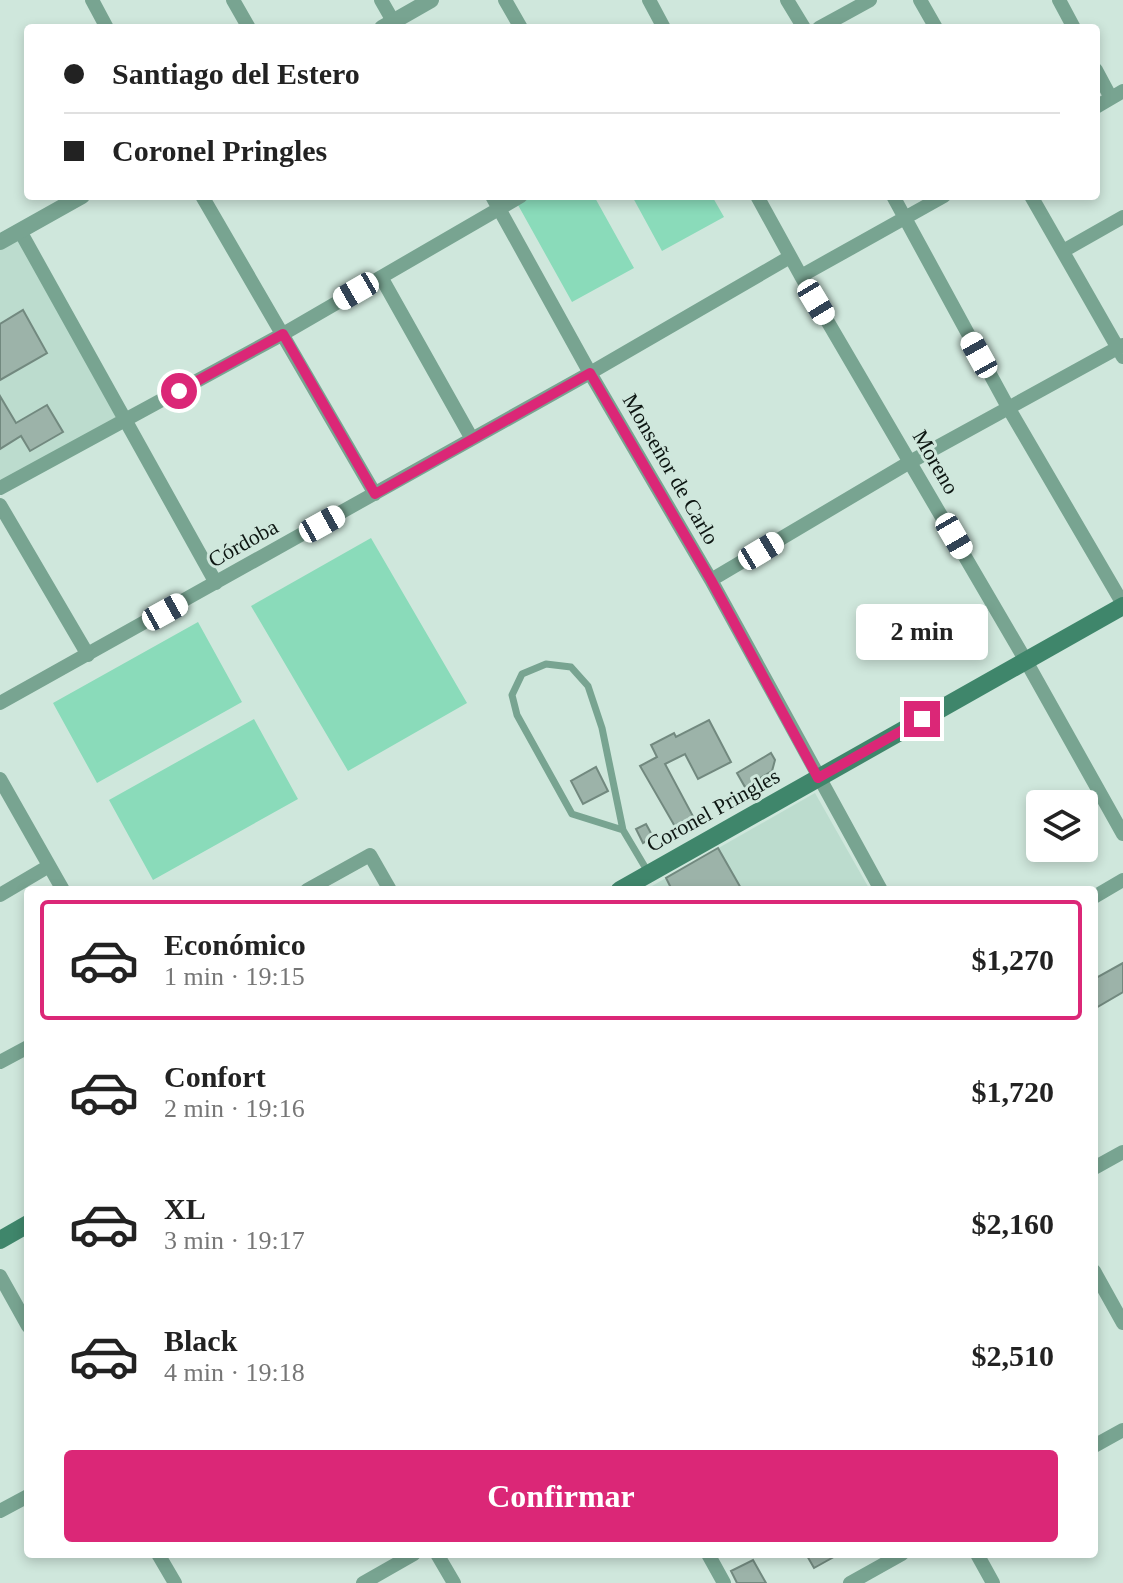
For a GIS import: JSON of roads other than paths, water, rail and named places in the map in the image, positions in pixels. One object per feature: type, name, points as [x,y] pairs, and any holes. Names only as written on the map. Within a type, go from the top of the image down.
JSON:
[{"type":"main road","name":"Coronel Pringles","points":[[627,886],[1123,605]]},
{"type":"main road","points":[[0,1240],[24,1226]]},
{"type":"street","points":[[92,0],[105,24]]},
{"type":"street","points":[[233,0],[247,24]]},
{"type":"street","points":[[381,0],[390,24]]},
{"type":"street","points":[[394,24],[431,0]]},
{"type":"street","points":[[505,0],[519,24]]},
{"type":"street","points":[[649,0],[662,24]]},
{"type":"street","points":[[787,0],[802,24]]},
{"type":"street","points":[[826,24],[870,0]]},
{"type":"street","points":[[920,0],[934,24]]},
{"type":"street","points":[[1059,0],[1072,24]]},
{"type":"street","points":[[1100,75],[1117,94]]},
{"type":"street","points":[[0,242],[75,200]]},
{"type":"street","points":[[204,200],[375,494]]},
{"type":"street","name":"Moreno","points":[[759,200],[1123,834]]},
{"type":"street","points":[[895,200],[1009,409],[1123,605]]},
{"type":"street","points":[[801,276],[937,200]]},
{"type":"street","points":[[711,580],[910,462],[1121,350],[1033,200]]},
{"type":"street","points":[[0,488],[283,334],[381,277],[496,202]]},
{"type":"street","name":"Monseñor de Carlo","points":[[496,202],[590,373],[711,580],[879,886]]},
{"type":"street","points":[[1063,251],[1123,217]]},
{"type":"street","points":[[20,231],[216,583]]},
{"type":"street","name":"Córdoba","points":[[0,703],[590,373],[790,257]]},
{"type":"street","points":[[381,277],[472,439]]},
{"type":"street","points":[[0,505],[88,655]]},
{"type":"street","points":[[0,779],[61,886]]},
{"type":"street","points":[[314,886],[370,855],[388,886]]},
{"type":"street","points":[[0,895],[49,866]]},
{"type":"street","points":[[1098,895],[1123,880]]},
{"type":"street","points":[[0,1062],[24,1049]]},
{"type":"street","points":[[1098,1166],[1123,1152]]},
{"type":"street","points":[[0,1276],[24,1319]]},
{"type":"street","points":[[1098,1278],[1123,1323]]},
{"type":"street","points":[[1098,1444],[1123,1430]]},
{"type":"street","points":[[0,1511],[24,1498]]},
{"type":"street","points":[[160,1558],[175,1583]]},
{"type":"street","points":[[363,1583],[407,1558]]},
{"type":"street","points":[[439,1558],[454,1583]]},
{"type":"street","points":[[710,1558],[724,1583]]},
{"type":"street","points":[[850,1583],[895,1558]]},
{"type":"street","points":[[979,1558],[993,1583]]},
{"type":"lane","points":[[623,830],[572,814],[517,715],[512,695],[522,674],[546,664],[571,667],[588,686],[602,728],[623,830],[649,874]]}]
